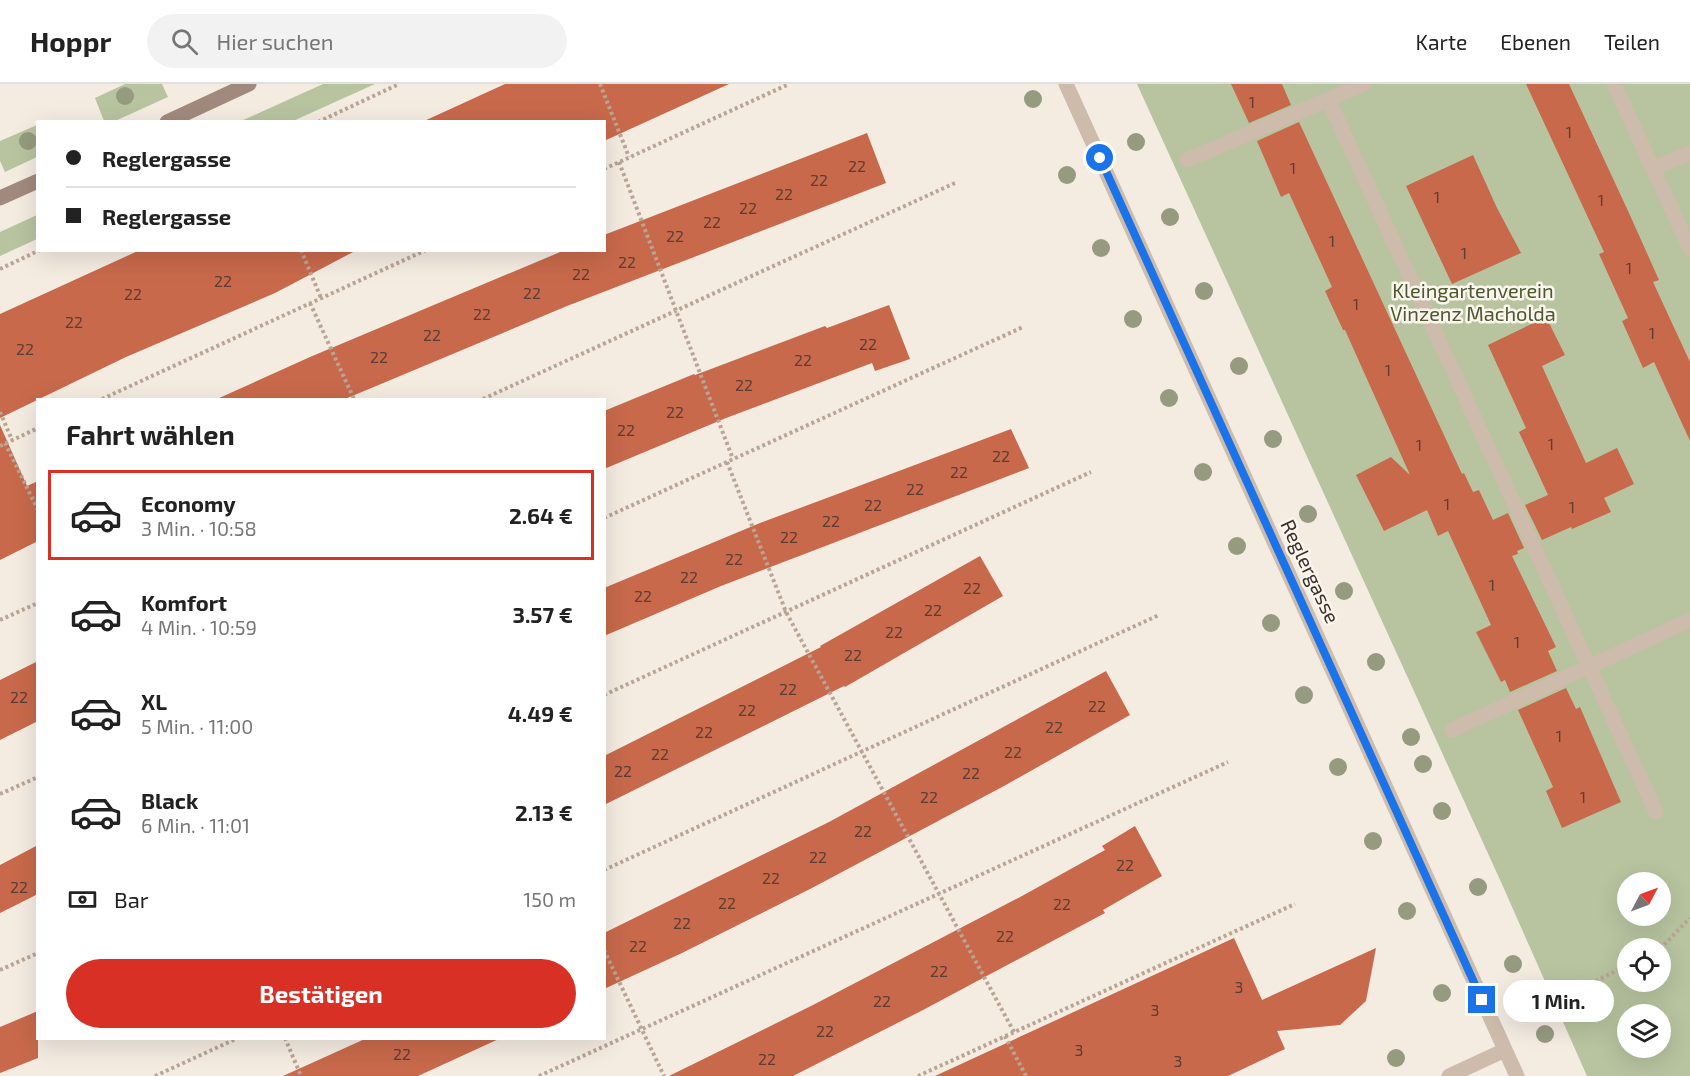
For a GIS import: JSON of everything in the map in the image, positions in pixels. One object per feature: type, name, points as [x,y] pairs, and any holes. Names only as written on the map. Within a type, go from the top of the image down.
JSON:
[{"type":"street","points":[[171,120],[249,84]]},
{"type":"street","name":"Reglergasse","points":[[1066,84],[1517,1076]]},
{"type":"street","points":[[1187,160],[1364,84]]},
{"type":"street","points":[[1614,84],[1690,249]]},
{"type":"street","points":[[1328,99],[1656,812]]},
{"type":"street","points":[[1654,168],[1690,153]]},
{"type":"street","points":[[0,198],[36,182]]},
{"type":"street","points":[[1452,730],[1690,620]]},
{"type":"street","points":[[1449,1076],[1505,1050]]},
{"type":"path","points":[[322,120],[399,84]]},
{"type":"path","points":[[600,84],[629,158]]},
{"type":"path","points":[[606,168],[789,84]]},
{"type":"path","points":[[619,162],[733,459]]},
{"type":"path","points":[[485,398],[955,183]]},
{"type":"path","points":[[0,269],[36,252]]},
{"type":"path","points":[[302,252],[321,298]]},
{"type":"path","points":[[104,398],[422,252]]},
{"type":"path","points":[[310,303],[354,398]]},
{"type":"path","points":[[606,517],[1023,327]]},
{"type":"path","points":[[0,412],[12,440]]},
{"type":"path","points":[[0,446],[36,429]]},
{"type":"path","points":[[5,443],[36,506]]},
{"type":"path","points":[[727,462],[786,612],[1014,1032]]},
{"type":"path","points":[[606,693],[1091,472]]},
{"type":"path","points":[[0,620],[36,604]]},
{"type":"path","points":[[606,869],[1159,615]]},
{"type":"path","points":[[539,1076],[1228,762]]},
{"type":"path","points":[[0,794],[36,778]]},
{"type":"path","points":[[918,1076],[1295,904]]},
{"type":"path","points":[[1671,938],[1690,918]]},
{"type":"path","points":[[0,970],[36,954]]},
{"type":"path","points":[[606,954],[664,1076]]},
{"type":"path","points":[[1496,1030],[1617,970]]},
{"type":"path","points":[[1005,1036],[1026,1076]]},
{"type":"path","points":[[155,1076],[234,1040]]},
{"type":"path","points":[[286,1040],[301,1076]]},
{"type":"green space","points":[[125,84],[162,84],[168,97],[117,120],[104,120],[95,98]]},
{"type":"green space","points":[[323,84],[375,84],[295,120],[243,120]]},
{"type":"green space","name":"Kleingartenverein Vinzenz Macholda","points":[[1137,84],[1690,84],[1690,1076],[1587,1076],[1501,882]]},
{"type":"green space","points":[[36,125],[36,157],[5,172],[0,161],[0,141]]},
{"type":"green space","points":[[36,215],[36,239],[0,256],[0,232]]},
{"type":"building","points":[[505,84],[729,84],[606,140],[606,120],[426,120]]},
{"type":"building","points":[[1231,84],[1282,84],[1291,105],[1249,123]]},
{"type":"building","points":[[1526,84],[1569,84],[1629,213],[1659,280],[1653,282],[1690,362],[1690,441],[1654,362],[1643,368],[1622,321],[1628,318],[1599,254],[1604,252]]},
{"type":"building","points":[[1299,122],[1462,474],[1464,473],[1473,492],[1479,490],[1493,520],[1508,513],[1524,548],[1512,556],[1556,647],[1548,651],[1557,671],[1510,692],[1505,680],[1501,682],[1476,632],[1491,625],[1448,531],[1438,536],[1427,510],[1384,531],[1356,475],[1391,457],[1410,475],[1345,330],[1325,291],[1332,287],[1289,193],[1281,197],[1257,141]]},
{"type":"building","points":[[867,133],[886,183],[567,306],[347,398],[219,398],[310,357],[560,252],[606,252],[606,234]]},
{"type":"building","points":[[1473,155],[1521,253],[1452,284],[1406,186]]},
{"type":"building","points":[[136,252],[353,252],[275,293],[126,357],[41,398],[36,398],[36,401],[0,418],[0,314]]},
{"type":"building","points":[[889,305],[910,359],[875,371],[872,363],[726,418],[606,468],[606,410],[694,374],[825,326],[827,328]]},
{"type":"building","points":[[1546,317],[1565,355],[1542,366],[1586,463],[1617,448],[1634,484],[1604,498],[1611,512],[1542,540],[1525,505],[1548,495],[1519,432],[1526,428],[1488,345]]},
{"type":"building","points":[[0,425],[27,486],[36,482],[36,542],[0,560]]},
{"type":"building","points":[[1011,429],[1029,468],[721,586],[606,635],[606,587],[760,523]]},
{"type":"building","points":[[980,556],[1003,596],[845,687],[606,804],[606,755],[820,646]]},
{"type":"building","points":[[36,662],[36,722],[0,740],[0,680]]},
{"type":"building","points":[[1106,671],[1130,715],[1004,786],[810,889],[606,988],[606,932],[829,822]]},
{"type":"building","points":[[1566,688],[1576,709],[1580,707],[1621,802],[1562,828],[1546,791],[1553,787],[1518,710]]},
{"type":"building","points":[[1135,826],[1162,876],[1103,910],[1105,913],[793,1076],[669,1076],[813,1005],[1022,896],[1105,850],[1102,846]]},
{"type":"building","points":[[36,846],[36,895],[0,913],[0,865]]},
{"type":"building","points":[[1234,938],[1262,1000],[1376,948],[1366,1001],[1340,1025],[1277,1031],[1285,1049],[1228,1076],[935,1076]]},
{"type":"building","points":[[36,1012],[38,1058],[0,1073],[0,1027]]},
{"type":"building","points":[[363,1040],[497,1040],[418,1076],[283,1076]]},
{"type":"route","points":[[1100,158],[1378,766],[1482,1000]]}]
